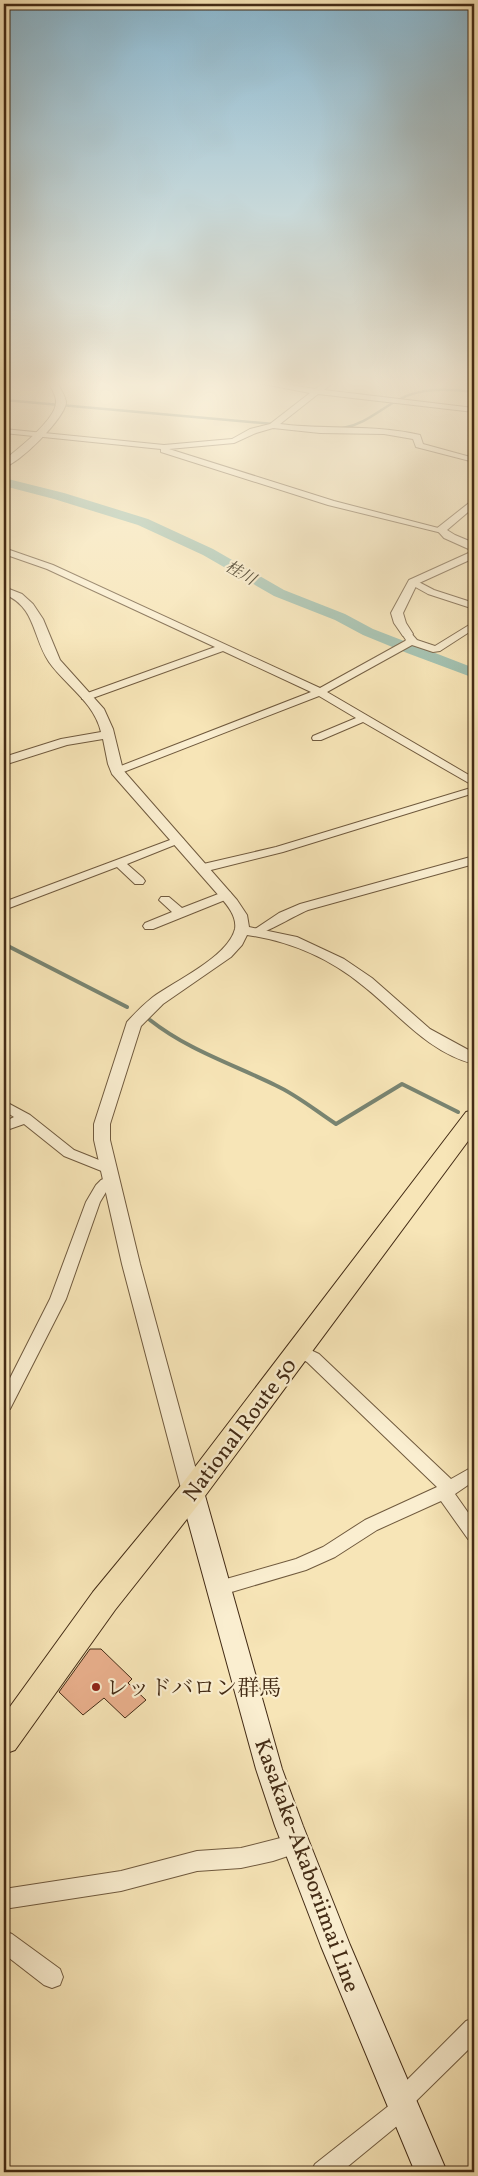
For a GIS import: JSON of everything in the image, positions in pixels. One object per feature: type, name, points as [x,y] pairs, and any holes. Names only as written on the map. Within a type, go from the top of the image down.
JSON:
[{"type":"highway","name":"National Route 50","points":[[4,1740],[104,1602],[192,1492],[474,1117]]},
{"type":"main road","name":"Kasakake-Akaboriimai Line","points":[[192,1492],[269,1769],[296,1844],[431,2172]]},
{"type":"street","points":[[266,483],[331,503],[442,532],[474,548]]},
{"type":"street","points":[[442,532],[443,526],[474,502]]},
{"type":"street","points":[[4,551],[50,567],[320,692],[474,784]]},
{"type":"street","points":[[474,554],[413,582],[397,613],[409,639],[433,649],[437,649],[474,625]]},
{"type":"street","points":[[413,582],[442,596],[474,606]]},
{"type":"street","points":[[4,590],[22,598],[30,606],[53,659],[66,678],[102,716],[118,771],[203,868],[239,913],[242,930],[237,941],[228,951],[142,1013],[133,1025],[102,1124],[102,1140],[131,1264],[192,1492]]},
{"type":"street","points":[[118,771],[320,692],[398,648],[409,639]]},
{"type":"street","points":[[86,697],[224,647]]},
{"type":"street","points":[[317,738],[364,718]]},
{"type":"street","points":[[4,761],[65,742],[107,735]]},
{"type":"street","points":[[203,868],[279,850],[474,790]]},
{"type":"street","points":[[4,906],[178,840]]},
{"type":"street","points":[[258,932],[271,923],[304,907],[474,860]]},
{"type":"street","points":[[118,862],[139,881]]},
{"type":"street","points":[[149,926],[226,895]]},
{"type":"street","points":[[165,900],[180,912]]},
{"type":"street","points":[[242,930],[258,932],[315,949],[344,965],[367,981],[408,1020],[425,1032],[474,1059]]},
{"type":"street","points":[[4,1105],[25,1118],[68,1153],[110,1174]]},
{"type":"street","points":[[4,1127],[25,1118]]},
{"type":"street","points":[[4,1405],[42,1336],[67,1281],[88,1215],[100,1187],[110,1174]]},
{"type":"street","points":[[298,1350],[313,1358],[447,1490],[474,1534]]},
{"type":"street","points":[[218,1588],[300,1565],[329,1552],[371,1525],[447,1490],[474,1473]]},
{"type":"street","points":[[4,1899],[113,1882],[197,1861],[241,1858],[296,1844]]},
{"type":"street","points":[[4,1941],[52,1977]]},
{"type":"street","points":[[324,2172],[389,2118],[412,2090],[474,2029]]},
{"type":"building","name":"レッドバロン群馬","points":[[90,1649],[101,1649],[132,1679],[128,1683],[146,1700],[125,1718],[104,1698],[83,1715],[59,1692]]},
{"type":"waterway","name":"桂川","points":[[6,483],[59,496],[143,522],[208,552],[279,593],[340,617],[368,632],[474,673]]},
{"type":"waterway","points":[[4,944],[127,1007]]},
{"type":"waterway","points":[[150,1020],[195,1048],[283,1089],[336,1124],[402,1084],[458,1112]]},
{"type":"place","name":"レッドバロン群馬","points":[[96,1687]]}]
